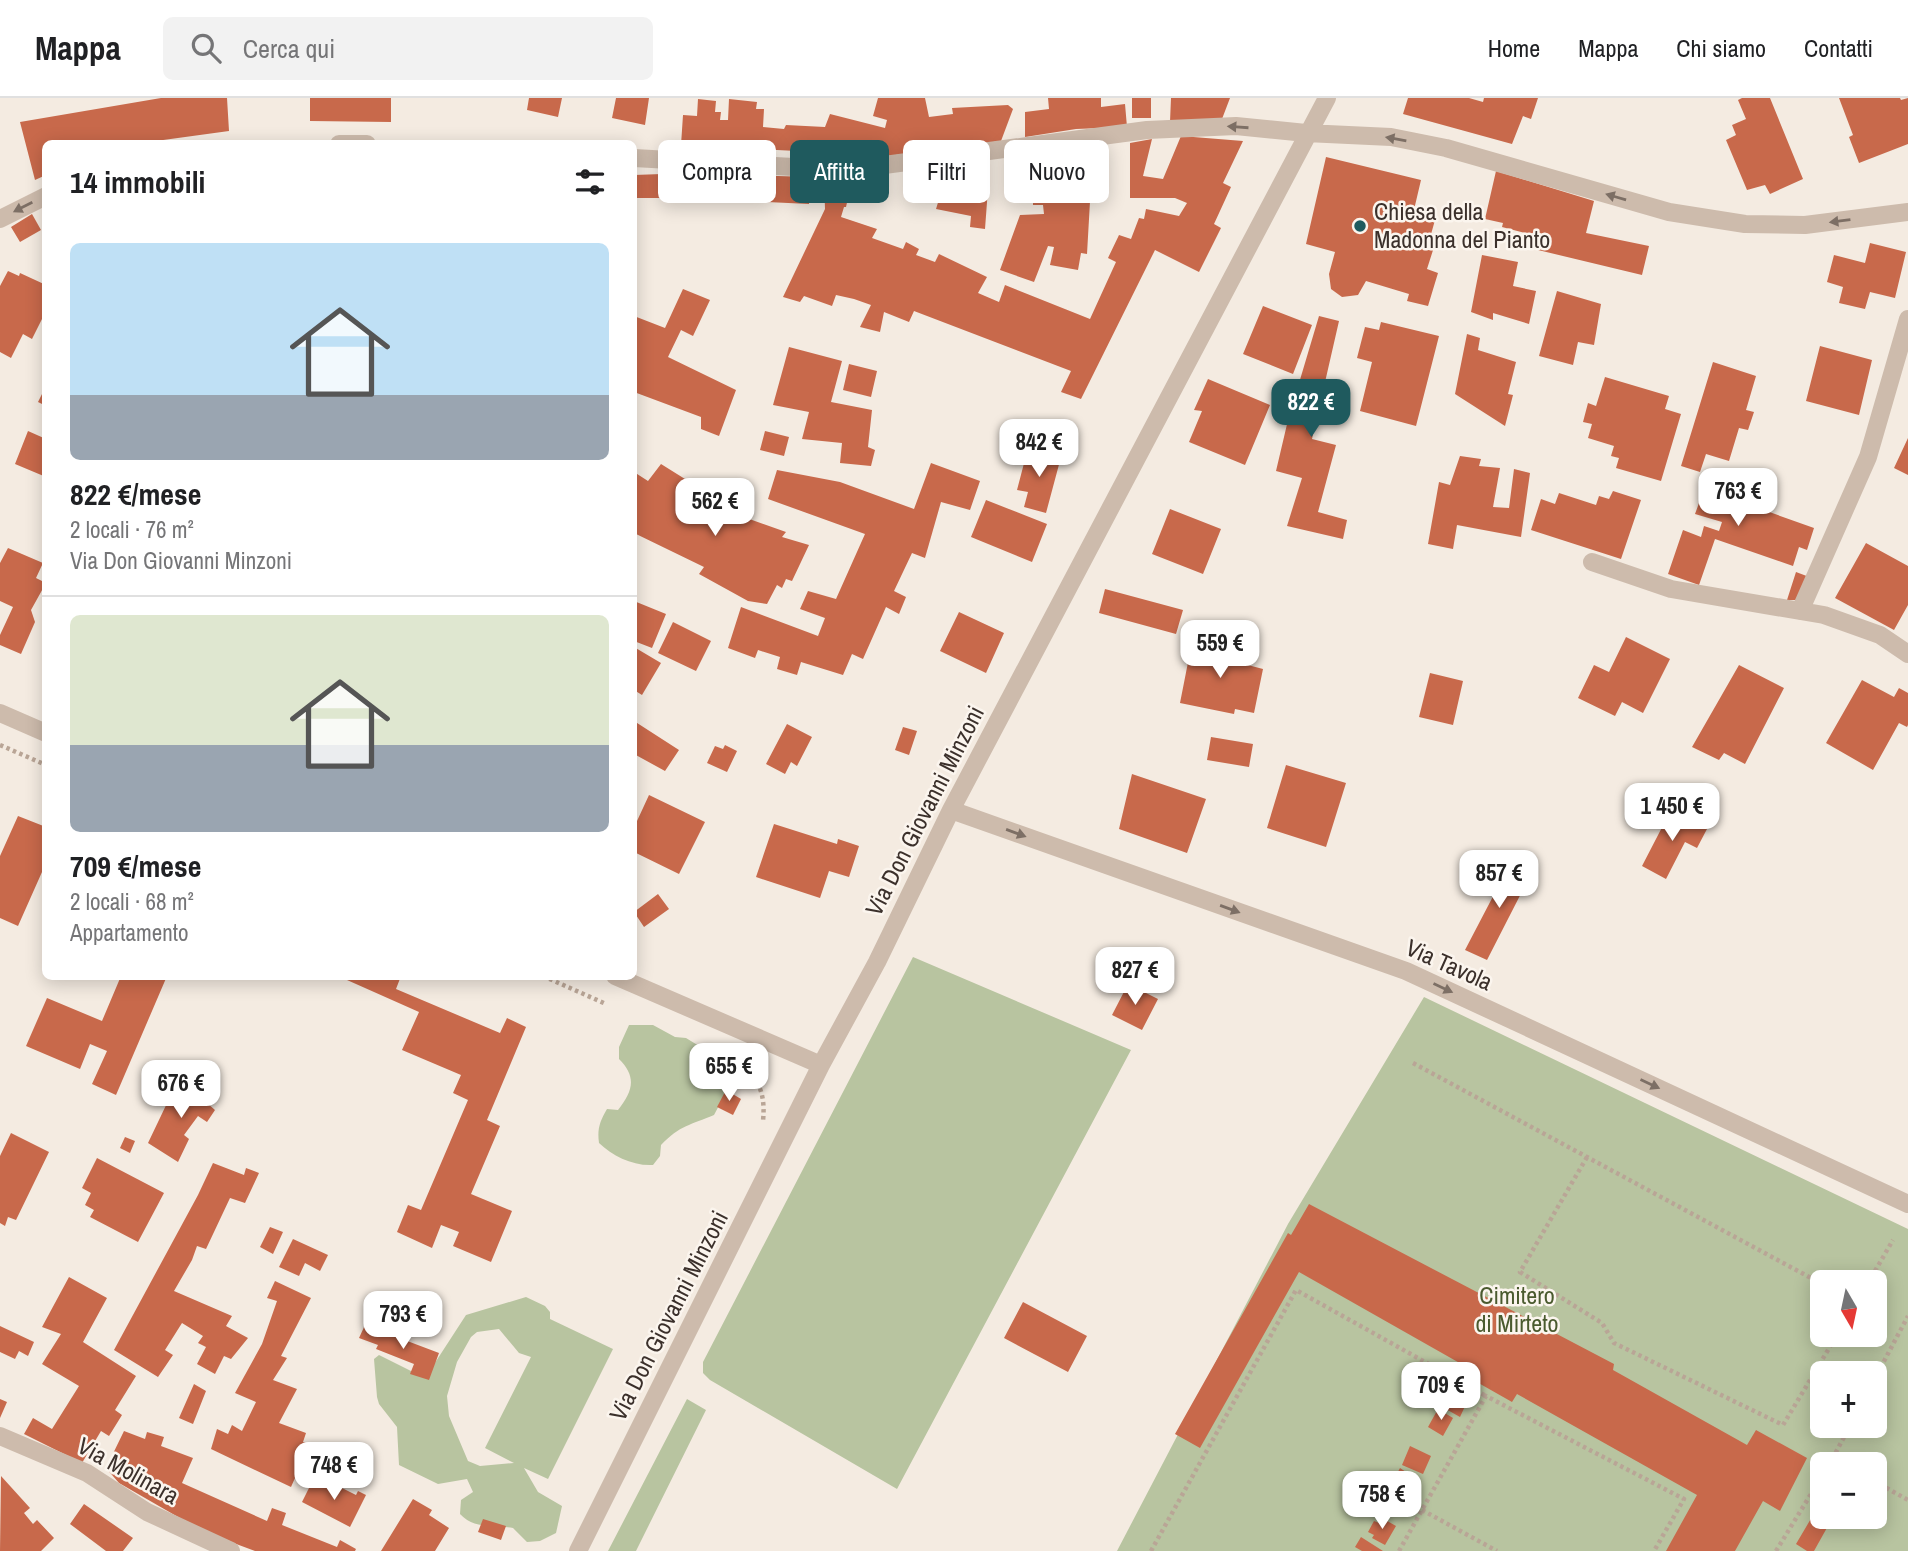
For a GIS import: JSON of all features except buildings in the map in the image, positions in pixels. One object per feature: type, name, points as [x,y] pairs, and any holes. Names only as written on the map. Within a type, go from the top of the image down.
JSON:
[{"type":"street","name":"Via Don Giovanni Minzoni","points":[[578,1551],[821,1065],[877,962],[951,810],[1327,98]]},
{"type":"street","points":[[637,158],[847,170],[1147,131],[1236,126],[1306,134],[1370,135],[1405,140],[1446,148],[1669,212],[1745,223],[1805,225],[1908,212]]},
{"type":"street","points":[[0,219],[42,198]]},
{"type":"street","points":[[1800,611],[1868,457],[1908,319]]},
{"type":"street","points":[[1592,562],[1671,589],[1824,615],[1880,635],[1908,654]]},
{"type":"street","points":[[0,713],[42,731]]},
{"type":"street","name":"Via Tavola","points":[[951,810],[1406,971],[1908,1202]]},
{"type":"street","points":[[624,980],[821,1065]]},
{"type":"street","name":"Via Molinara","points":[[0,1436],[86,1473],[147,1513],[231,1551]]},
{"type":"path","points":[[0,745],[42,763]]},
{"type":"path","points":[[552,980],[610,1005]]},
{"type":"path","points":[[729,1053],[751,1072],[760,1087],[765,1106],[763,1125]]},
{"type":"path","points":[[1413,1062],[1810,1278]]},
{"type":"path","points":[[1587,1157],[1520,1272],[1602,1323],[1614,1343],[1783,1425],[1829,1348]]},
{"type":"path","points":[[1876,1270],[1893,1240]]},
{"type":"path","points":[[1151,1551],[1296,1290],[1486,1396],[1684,1499],[1654,1551]]},
{"type":"path","points":[[1884,1361],[1908,1316]]},
{"type":"path","points":[[1399,1551],[1486,1396]]},
{"type":"path","points":[[1887,1489],[1908,1500]]},
{"type":"path","points":[[1776,1551],[1810,1496]]},
{"type":"path","points":[[1422,1510],[1497,1551]]},
{"type":"green space","points":[[913,957],[1131,1050],[897,1489],[710,1380],[703,1373],[703,1362]]},
{"type":"green space","name":"Cimitero di Mirteto","points":[[1424,997],[1908,1229],[1908,1551],[1117,1551],[1288,1224]]},
{"type":"green space","points":[[629,1025],[653,1025],[675,1037],[686,1038],[743,1073],[743,1085],[723,1098],[714,1115],[674,1133],[661,1145],[660,1156],[653,1165],[623,1159],[599,1143],[598,1133],[607,1109],[618,1110],[630,1090],[629,1072],[619,1059],[619,1047]]},
{"type":"green space","points":[[526,1297],[545,1306],[550,1312],[550,1319],[613,1349],[548,1479],[524,1468],[538,1492],[562,1506],[556,1533],[540,1541],[527,1542],[513,1528],[478,1524],[460,1514],[461,1500],[473,1492],[467,1479],[438,1484],[399,1465],[397,1427],[379,1404],[374,1359],[379,1355],[415,1373],[429,1372],[466,1315]],"holes":[[[499,1329],[519,1353],[531,1357],[485,1448],[514,1463],[480,1466],[468,1461],[449,1416],[447,1396],[457,1362],[471,1337],[477,1332]]]},
{"type":"green space","points":[[687,1399],[706,1410],[636,1551],[608,1551]]},
{"type":"place","name":"Chiesa della Madonna del Pianto","points":[[1360,226]]}]
